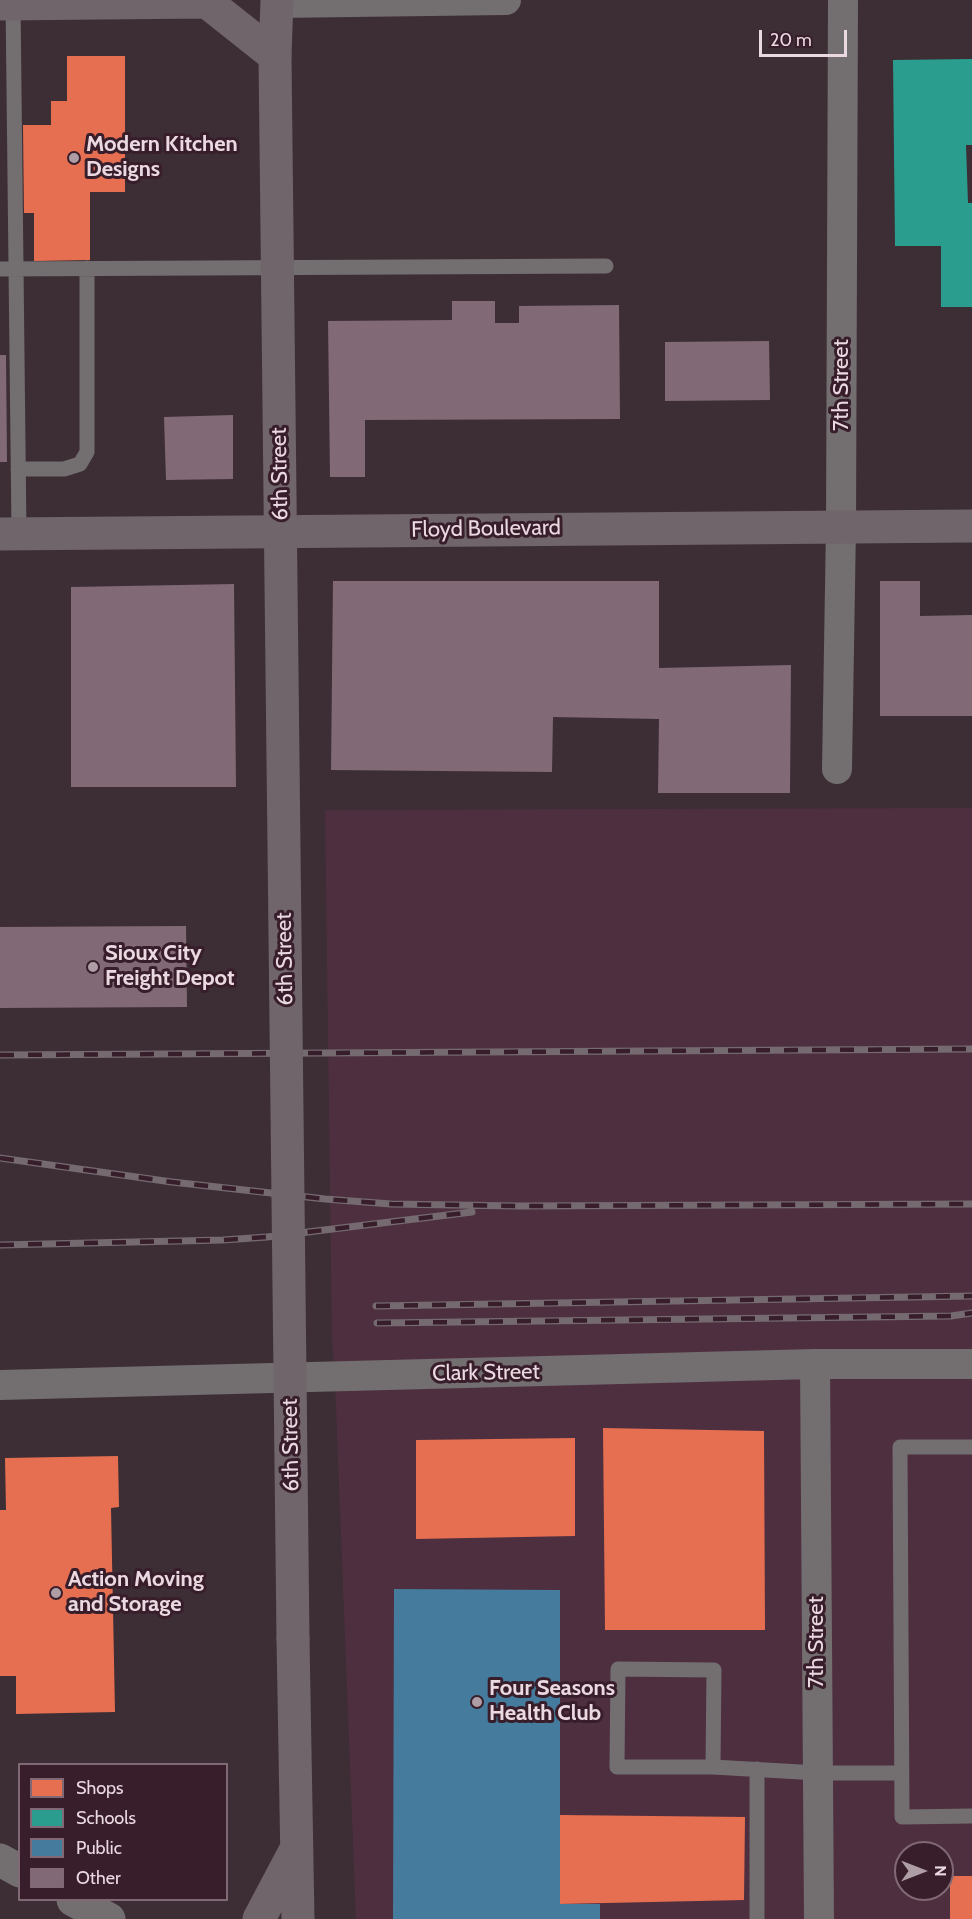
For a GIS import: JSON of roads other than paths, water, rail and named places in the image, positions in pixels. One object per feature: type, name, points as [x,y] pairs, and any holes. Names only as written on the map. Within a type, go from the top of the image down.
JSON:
[{"type":"main road","points":[[9,3],[208,1],[275,56]]},
{"type":"main road","name":"6th Street","points":[[277,1],[275,56],[298,1919]]},
{"type":"main road","name":"Floyd Boulevard","points":[[9,533],[972,526]]},
{"type":"main road","points":[[259,1919],[296,1850]]},
{"type":"street","points":[[277,1],[506,0]]},
{"type":"street","name":"7th Street","points":[[837,769],[841,526],[843,0]]},
{"type":"street","name":"7th Street","points":[[815,1364],[819,1919]]},
{"type":"street","name":"Clark Street","points":[[0,1385],[815,1364],[972,1364]]},
{"type":"street","points":[[0,1860],[18,1870]]},
{"type":"street","points":[[77,1901],[109,1919]]},
{"type":"lane","points":[[9,3],[8,118],[17,268],[18,470],[9,533]]},
{"type":"lane","points":[[0,269],[606,266]]},
{"type":"lane","points":[[18,470],[64,469],[80,464],[87,452],[87,268]]},
{"type":"lane","points":[[972,1448],[900,1448],[902,1817],[972,1816]]},
{"type":"lane","points":[[713,1767],[714,1670],[618,1669],[617,1767],[713,1767],[818,1773],[901,1773]]},
{"type":"lane","points":[[757,1769],[757,1919]]},
{"type":"railway","points":[[0,1055],[972,1049]]},
{"type":"railway","points":[[0,1158],[172,1182],[391,1204],[519,1206],[972,1204]]},
{"type":"railway","points":[[0,1245],[267,1237],[472,1212]]},
{"type":"railway","points":[[376,1306],[972,1296]]},
{"type":"railway","points":[[377,1323],[951,1316],[972,1313]]},
{"type":"place","name":"Modern Kitchen Designs","points":[[74,158]]},
{"type":"place","name":"Sioux City Freight Depot","points":[[93,967]]},
{"type":"place","name":"Action Moving and Storage","points":[[56,1593]]},
{"type":"place","name":"Four Seasons Health Club","points":[[477,1702]]}]
